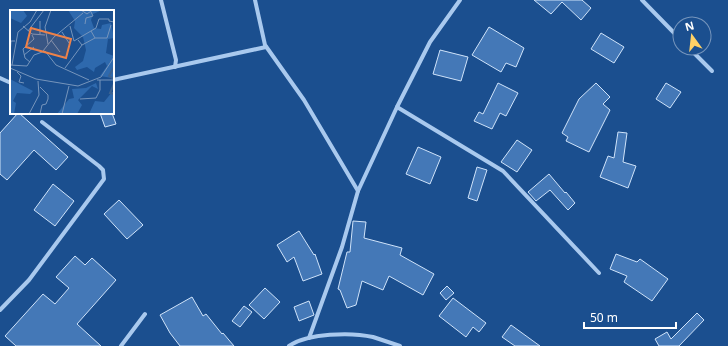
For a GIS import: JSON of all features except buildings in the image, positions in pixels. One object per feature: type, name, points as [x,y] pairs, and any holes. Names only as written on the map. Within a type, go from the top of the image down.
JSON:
[{"type":"street","points":[[161,0],[176,60],[175,67]]},
{"type":"street","points":[[255,0],[266,47],[304,100],[358,191]]},
{"type":"street","points":[[309,338],[342,247],[358,191],[397,107],[430,42],[460,0]]},
{"type":"street","points":[[642,0],[672,30]]},
{"type":"street","points":[[114,80],[266,47]]},
{"type":"street","points":[[697,56],[712,71]]},
{"type":"street","points":[[0,78],[10,83]]},
{"type":"street","points":[[397,107],[503,171],[599,273]]},
{"type":"street","points":[[0,310],[29,280],[104,179],[103,170],[99,166],[42,122]]},
{"type":"street","points":[[121,346],[145,314]]},
{"type":"street","points":[[288,346],[309,338],[344,334],[372,337],[400,346]]}]
